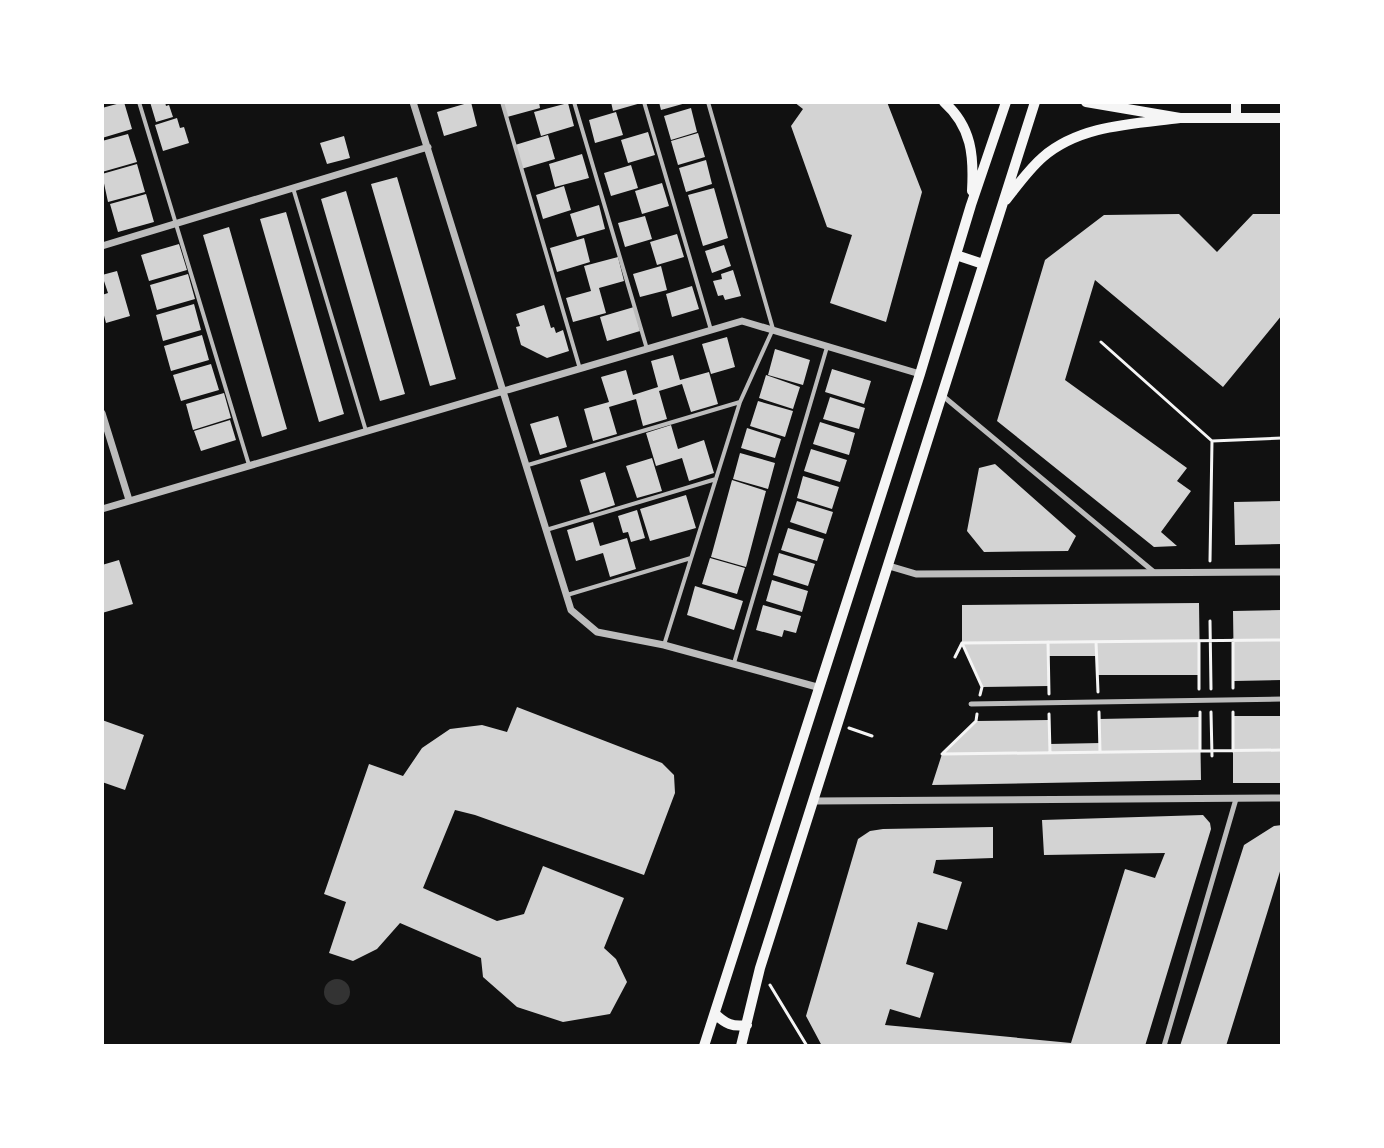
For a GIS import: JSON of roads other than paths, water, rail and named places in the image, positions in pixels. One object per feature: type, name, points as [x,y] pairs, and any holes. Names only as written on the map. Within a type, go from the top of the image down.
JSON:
[{"type":"main road","points":[[944,102],[960,120],[971,142],[974,160],[971,205]]},
{"type":"main road","points":[[704,1046],[1006,102]]},
{"type":"main road","points":[[741,1046],[760,968],[1035,102]]},
{"type":"main road","points":[[1086,102],[1180,118]]},
{"type":"main road","points":[[1236,102],[1236,117]]},
{"type":"main road","points":[[1001,207],[1040,158],[1061,143],[1088,131],[1180,118],[1282,118]]},
{"type":"main road","points":[[956,255],[983,264]]},
{"type":"main road","points":[[715,1014],[734,1027],[747,1025]]},
{"type":"street","points":[[413,102],[571,610],[597,632],[664,645],[817,687]]},
{"type":"street","points":[[102,246],[428,147]]},
{"type":"street","points":[[102,509],[742,321],[920,374]]},
{"type":"street","points":[[942,396],[1155,572]]},
{"type":"street","points":[[102,413],[129,500]]},
{"type":"street","points":[[889,566],[916,574],[1282,572]]},
{"type":"street","points":[[971,704],[1282,699]]},
{"type":"street","points":[[815,801],[1282,798]]},
{"type":"street","points":[[1164,1046],[1236,799]]},
{"type":"lane","points":[[139,102],[249,465]]},
{"type":"lane","points":[[502,102],[580,369]]},
{"type":"lane","points":[[574,102],[647,349]]},
{"type":"lane","points":[[644,102],[711,330]]},
{"type":"lane","points":[[664,645],[740,402],[773,329],[708,102]]},
{"type":"lane","points":[[293,188],[366,431]]},
{"type":"lane","points":[[734,663],[827,347]]},
{"type":"lane","points":[[526,465],[740,402]]},
{"type":"lane","points":[[546,530],[716,479]]},
{"type":"lane","points":[[566,595],[691,558]]}]
